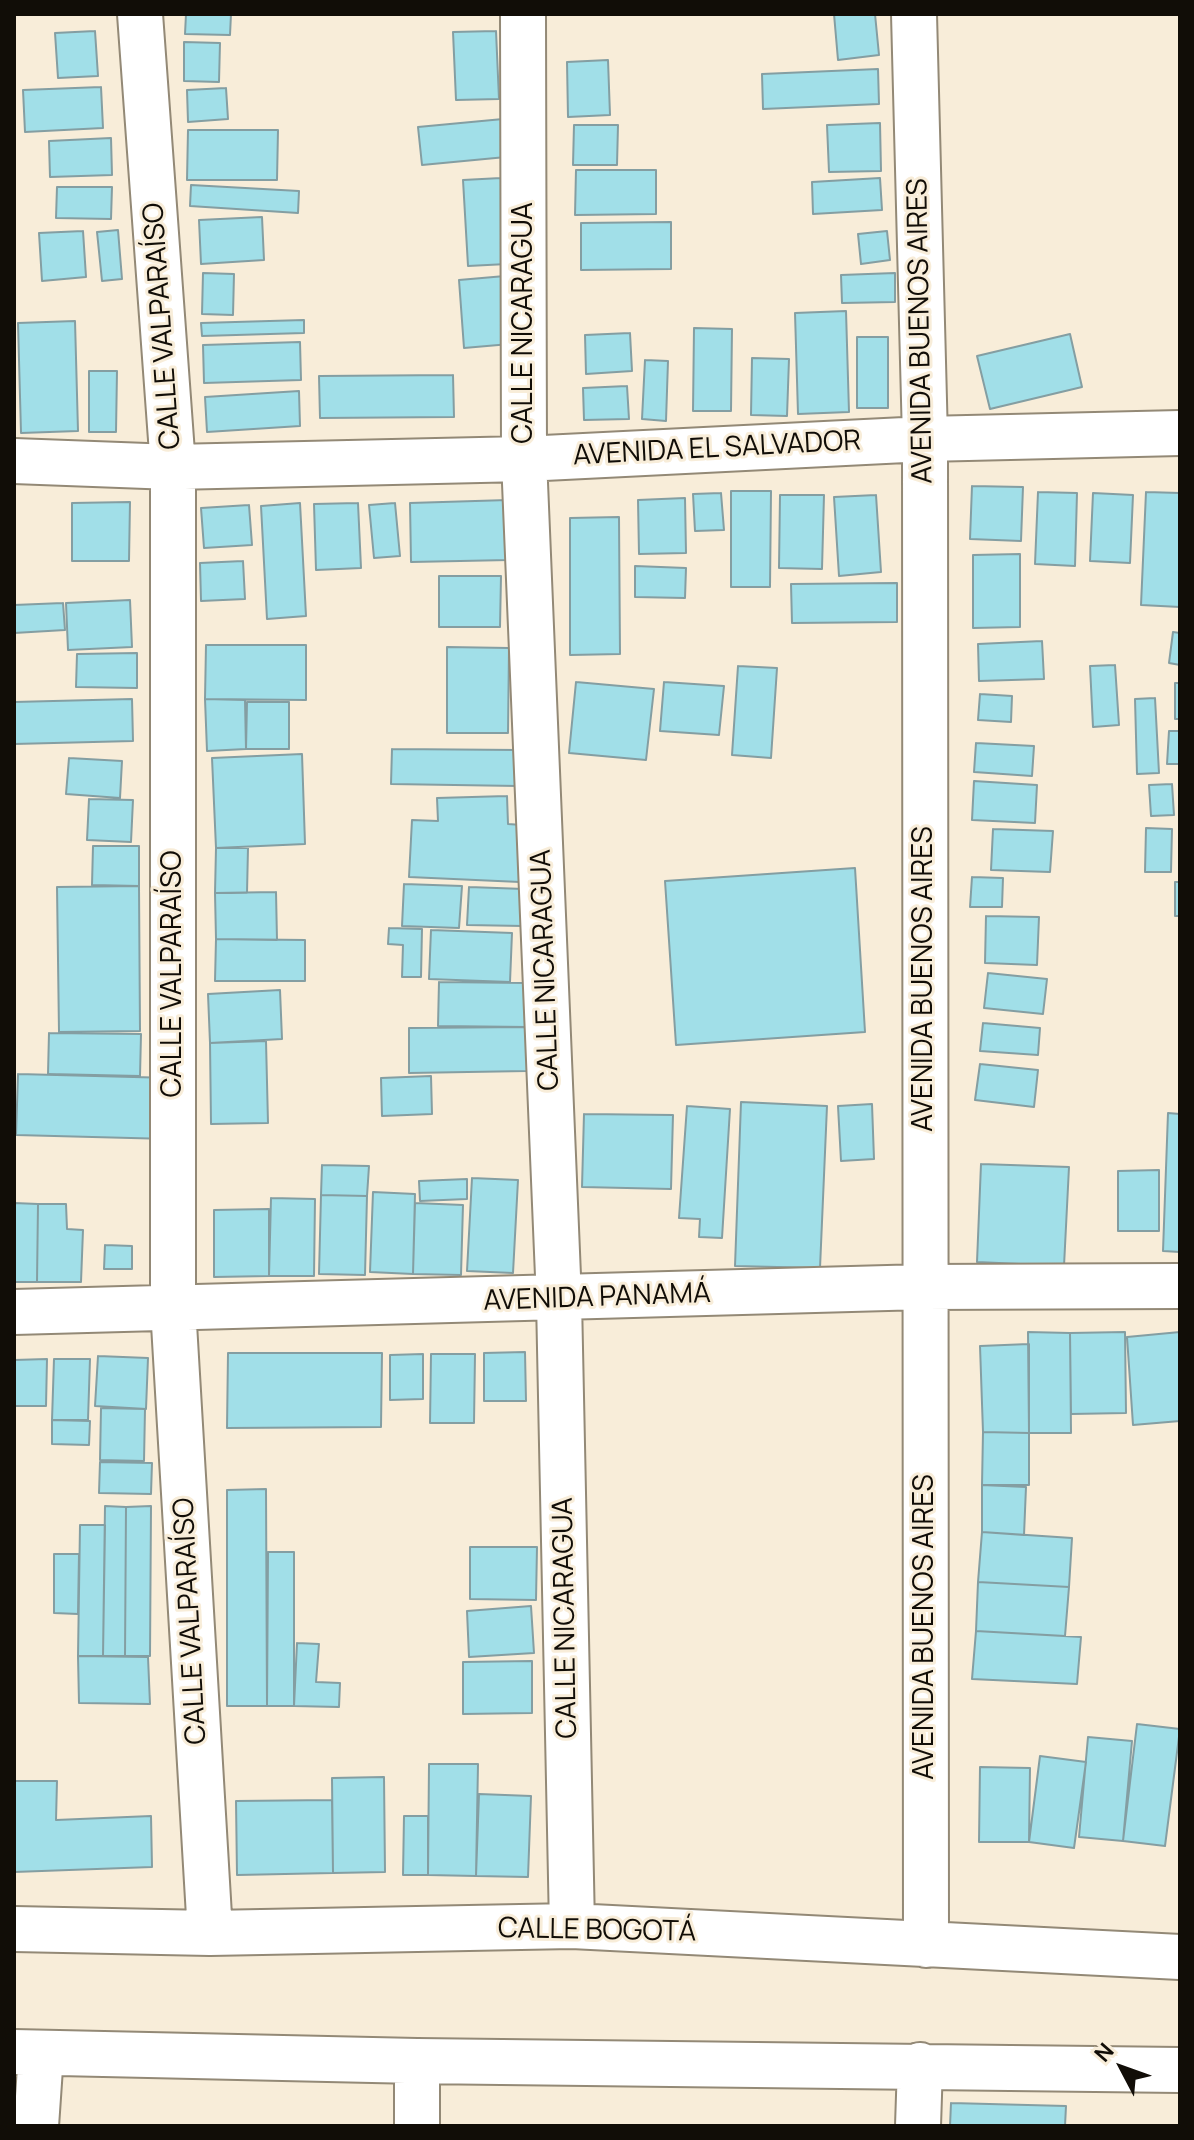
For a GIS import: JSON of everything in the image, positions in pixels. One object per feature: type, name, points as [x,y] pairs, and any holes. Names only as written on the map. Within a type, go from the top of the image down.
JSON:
[{"type":"street","name":"CALLE VALPARAÍSO","points":[[140,14],[173,467],[173,1307],[210,1933]]},
{"type":"street","name":"CALLE NICARAGUA","points":[[523,14],[524,459],[559,1300],[572,1926]]},
{"type":"street","name":"AVENIDA BUENOS AIRES","points":[[914,14],[925,439],[926,1945]]},
{"type":"street","name":"AVENIDA EL SALVADOR","points":[[14,461],[173,467],[524,459],[925,439],[1180,433]]},
{"type":"street","name":"AVENIDA PANAMÁ","points":[[14,1312],[559,1300],[924,1287],[1180,1286]]},
{"type":"street","name":"CALLE BOGOTÁ","points":[[14,1929],[210,1933],[572,1926],[1180,1957]]},
{"type":"street","points":[[36,2126],[27,2053],[1180,2070]]},
{"type":"street","points":[[417,2061],[417,2126]]},
{"type":"street","points":[[918,2126],[920,2065]]},
{"type":"building","points":[[186,14],[231,14],[230,35],[185,34]]},
{"type":"building","points":[[834,14],[875,14],[879,55],[838,60]]},
{"type":"building","points":[[95,31],[98,76],[58,78],[55,33]]},
{"type":"building","points":[[496,31],[499,99],[456,100],[453,32]]},
{"type":"building","points":[[184,42],[220,43],[219,82],[184,81]]},
{"type":"building","points":[[608,60],[610,115],[568,117],[567,62]]},
{"type":"building","points":[[878,69],[879,104],[763,109],[762,74]]},
{"type":"building","points":[[101,87],[103,128],[25,132],[23,90]]},
{"type":"building","points":[[226,88],[228,119],[188,122],[187,90]]},
{"type":"building","points":[[503,119],[506,157],[422,165],[418,127]]},
{"type":"building","points":[[880,123],[881,171],[829,172],[827,125]]},
{"type":"building","points":[[574,125],[618,125],[617,165],[573,165]]},
{"type":"building","points":[[188,130],[278,130],[277,180],[187,180]]},
{"type":"building","points":[[111,138],[112,175],[50,177],[49,141]]},
{"type":"building","points":[[576,170],[656,170],[656,214],[575,215]]},
{"type":"building","points":[[501,178],[507,264],[468,266],[463,180]]},
{"type":"building","points":[[880,178],[882,210],[813,214],[812,182]]},
{"type":"building","points":[[191,185],[299,191],[298,213],[190,206]]},
{"type":"building","points":[[57,187],[112,187],[111,219],[56,218]]},
{"type":"building","points":[[262,217],[264,260],[201,264],[199,220]]},
{"type":"building","points":[[671,222],[671,269],[581,270],[581,223]]},
{"type":"building","points":[[118,230],[122,279],[102,281],[97,232]]},
{"type":"building","points":[[83,231],[86,277],[42,281],[39,233]]},
{"type":"building","points":[[887,231],[890,260],[861,264],[858,234]]},
{"type":"building","points":[[203,273],[234,274],[233,315],[202,314]]},
{"type":"building","points":[[895,273],[895,302],[842,303],[841,275]]},
{"type":"building","points":[[505,276],[510,344],[464,348],[459,280]]},
{"type":"building","points":[[846,311],[849,412],[798,414],[795,313]]},
{"type":"building","points":[[304,320],[304,333],[202,336],[201,323]]},
{"type":"building","points":[[75,321],[78,431],[21,433],[18,323]]},
{"type":"building","points":[[694,328],[732,329],[731,411],[693,411]]},
{"type":"building","points":[[630,333],[632,371],[586,374],[585,335]]},
{"type":"building","points":[[1070,334],[1082,387],[990,409],[977,356]]},
{"type":"building","points":[[857,337],[888,337],[888,408],[857,408]]},
{"type":"building","points":[[300,342],[301,380],[204,383],[203,345]]},
{"type":"building","points":[[752,358],[789,359],[787,416],[751,415]]},
{"type":"building","points":[[645,360],[668,361],[666,421],[642,419]]},
{"type":"building","points":[[89,371],[117,371],[116,432],[89,432]]},
{"type":"building","points":[[453,375],[454,417],[320,418],[319,376]]},
{"type":"building","points":[[627,386],[629,419],[584,420],[583,388]]},
{"type":"building","points":[[299,391],[300,426],[207,432],[205,397]]},
{"type":"building","points":[[972,486],[1023,487],[1021,541],[970,539]]},
{"type":"building","points":[[731,491],[771,491],[770,587],[731,587]]},
{"type":"building","points":[[1038,492],[1077,493],[1075,566],[1035,564]]},
{"type":"building","points":[[1146,492],[1180,493],[1180,607],[1141,605]]},
{"type":"building","points":[[721,493],[724,530],[695,531],[693,494]]},
{"type":"building","points":[[1093,493],[1133,495],[1130,563],[1090,561]]},
{"type":"building","points":[[780,495],[824,495],[822,569],[779,568]]},
{"type":"building","points":[[876,495],[881,572],[839,576],[834,497]]},
{"type":"building","points":[[685,498],[686,553],[639,554],[638,500]]},
{"type":"building","points":[[508,500],[509,560],[411,562],[410,503]]},
{"type":"building","points":[[130,502],[129,561],[72,561],[72,503]]},
{"type":"building","points":[[300,503],[306,616],[267,619],[261,506]]},
{"type":"building","points":[[358,503],[361,568],[316,570],[314,504]]},
{"type":"building","points":[[395,503],[400,556],[374,558],[369,505]]},
{"type":"building","points":[[249,505],[252,545],[204,548],[201,508]]},
{"type":"building","points":[[619,517],[620,654],[570,655],[570,518]]},
{"type":"building","points":[[1020,554],[1020,627],[973,628],[973,555]]},
{"type":"building","points":[[243,561],[245,599],[201,601],[200,563]]},
{"type":"building","points":[[635,566],[686,568],[685,598],[635,597]]},
{"type":"building","points":[[439,576],[501,576],[500,627],[439,627]]},
{"type":"building","points":[[897,583],[897,622],[792,623],[791,584]]},
{"type":"building","points":[[130,600],[132,647],[68,650],[66,603]]},
{"type":"building","points":[[63,603],[65,630],[14,633],[14,605]]},
{"type":"building","points":[[1173,632],[1180,633],[1180,665],[1169,663]]},
{"type":"building","points":[[1042,641],[1044,679],[979,681],[978,644]]},
{"type":"building","points":[[206,645],[306,645],[306,700],[205,699]]},
{"type":"building","points":[[447,647],[509,648],[508,733],[447,733]]},
{"type":"building","points":[[137,653],[137,688],[76,687],[77,654]]},
{"type":"building","points":[[1115,665],[1119,725],[1093,727],[1090,666]]},
{"type":"building","points":[[738,666],[777,668],[771,758],[732,755]]},
{"type":"building","points":[[576,682],[654,689],[646,760],[569,753]]},
{"type":"building","points":[[664,682],[724,686],[719,735],[660,731]]},
{"type":"building","points":[[1175,683],[1180,683],[1180,719],[1175,719]]},
{"type":"building","points":[[980,694],[1012,696],[1011,722],[978,720]]},
{"type":"building","points":[[1155,698],[1159,773],[1137,774],[1135,699]]},
{"type":"building","points":[[132,699],[133,741],[14,744],[14,702]]},
{"type":"building","points":[[205,699],[245,700],[246,749],[207,751]]},
{"type":"building","points":[[247,702],[289,702],[289,749],[246,749]]},
{"type":"building","points":[[1169,731],[1180,731],[1180,764],[1167,764]]},
{"type":"building","points":[[976,743],[1034,746],[1032,776],[974,772]]},
{"type":"building","points":[[392,749],[519,750],[518,786],[391,784]]},
{"type":"building","points":[[302,754],[305,844],[216,848],[212,758]]},
{"type":"building","points":[[69,758],[122,761],[120,798],[66,794]]},
{"type":"building","points":[[974,781],[1037,785],[1035,823],[972,820]]},
{"type":"building","points":[[1172,784],[1174,815],[1151,816],[1149,785]]},
{"type":"building","points":[[507,796],[508,824],[522,825],[520,882],[409,877],[412,820],[438,821],[437,798]]},
{"type":"building","points":[[89,799],[133,800],[131,842],[87,840]]},
{"type":"building","points":[[1146,828],[1172,829],[1171,872],[1145,872]]},
{"type":"building","points":[[993,829],[1053,831],[1050,872],[991,870]]},
{"type":"building","points":[[93,846],[139,846],[139,886],[92,885]]},
{"type":"building","points":[[216,848],[248,848],[247,893],[215,893]]},
{"type":"building","points":[[855,868],[865,1032],[676,1045],[665,881]]},
{"type":"building","points":[[972,877],[1003,878],[1002,907],[970,907]]},
{"type":"building","points":[[1175,882],[1180,882],[1180,916],[1175,916]]},
{"type":"building","points":[[404,884],[462,886],[459,928],[402,926]]},
{"type":"building","points":[[139,886],[140,1031],[59,1032],[57,887]]},
{"type":"building","points":[[469,887],[524,889],[523,926],[467,925]]},
{"type":"building","points":[[276,892],[277,940],[216,939],[215,893]]},
{"type":"building","points":[[986,916],[1039,917],[1037,965],[985,963]]},
{"type":"building","points":[[389,928],[422,929],[421,977],[402,977],[403,945],[388,944]]},
{"type":"building","points":[[431,930],[512,933],[510,982],[429,979]]},
{"type":"building","points":[[216,939],[305,940],[305,981],[215,981]]},
{"type":"building","points":[[988,973],[1047,979],[1043,1014],[984,1008]]},
{"type":"building","points":[[439,982],[527,983],[527,1027],[438,1026]]},
{"type":"building","points":[[280,990],[282,1039],[210,1043],[208,994]]},
{"type":"building","points":[[983,1023],[1040,1028],[1038,1055],[980,1051]]},
{"type":"building","points":[[527,1027],[527,1071],[409,1073],[409,1028]]},
{"type":"building","points":[[49,1033],[141,1034],[140,1076],[48,1074]]},
{"type":"building","points":[[266,1041],[268,1123],[211,1124],[210,1043]]},
{"type":"building","points":[[980,1064],[1038,1070],[1034,1107],[975,1100]]},
{"type":"building","points":[[18,1074],[172,1078],[169,1139],[16,1135]]},
{"type":"building","points":[[431,1076],[432,1114],[382,1116],[381,1078]]},
{"type":"building","points":[[741,1102],[827,1106],[820,1268],[735,1266]]},
{"type":"building","points":[[872,1104],[874,1159],[841,1161],[838,1106]]},
{"type":"building","points":[[687,1106],[730,1109],[722,1238],[699,1237],[700,1219],[679,1218]]},
{"type":"building","points":[[1168,1113],[1180,1114],[1180,1252],[1163,1251]]},
{"type":"building","points":[[584,1114],[673,1115],[671,1189],[582,1187]]},
{"type":"building","points":[[981,1164],[1069,1167],[1064,1266],[977,1262]]},
{"type":"building","points":[[322,1165],[369,1166],[367,1196],[321,1195]]},
{"type":"building","points":[[1159,1170],[1159,1231],[1118,1231],[1118,1171]]},
{"type":"building","points":[[472,1178],[518,1180],[513,1273],[467,1271]]},
{"type":"building","points":[[467,1179],[467,1199],[420,1201],[419,1181]]},
{"type":"building","points":[[373,1192],[415,1194],[413,1274],[370,1272]]},
{"type":"building","points":[[321,1195],[367,1196],[365,1275],[319,1274]]},
{"type":"building","points":[[271,1198],[315,1199],[314,1276],[269,1276]]},
{"type":"building","points":[[14,1203],[38,1204],[37,1282],[14,1282]]},
{"type":"building","points":[[415,1203],[463,1205],[461,1275],[413,1274]]},
{"type":"building","points":[[38,1204],[66,1204],[67,1229],[83,1230],[81,1282],[37,1282]]},
{"type":"building","points":[[269,1209],[269,1276],[214,1277],[214,1210]]},
{"type":"building","points":[[105,1245],[132,1246],[132,1269],[104,1269]]},
{"type":"building","points":[[1028,1332],[1070,1333],[1071,1433],[1029,1433]]},
{"type":"building","points":[[1125,1332],[1126,1413],[1071,1414],[1070,1333]]},
{"type":"building","points":[[1180,1332],[1180,1421],[1133,1425],[1127,1337]]},
{"type":"building","points":[[1029,1344],[1029,1433],[983,1432],[980,1346]]},
{"type":"building","points":[[525,1352],[526,1401],[484,1401],[484,1353]]},
{"type":"building","points":[[228,1353],[382,1353],[381,1427],[227,1428]]},
{"type":"building","points":[[423,1354],[423,1399],[390,1400],[390,1355]]},
{"type":"building","points":[[431,1354],[475,1354],[474,1423],[430,1423]]},
{"type":"building","points":[[98,1356],[148,1358],[146,1409],[95,1406]]},
{"type":"building","points":[[47,1359],[46,1406],[14,1406],[14,1360]]},
{"type":"building","points":[[54,1359],[90,1359],[88,1420],[52,1420]]},
{"type":"building","points":[[101,1408],[145,1409],[144,1461],[100,1460]]},
{"type":"building","points":[[52,1420],[90,1421],[89,1445],[52,1444]]},
{"type":"building","points":[[983,1432],[1029,1433],[1029,1485],[982,1485]]},
{"type":"building","points":[[100,1462],[152,1463],[151,1494],[99,1493]]},
{"type":"building","points":[[982,1485],[1026,1487],[1024,1535],[982,1532]]},
{"type":"building","points":[[266,1489],[267,1706],[227,1706],[227,1490]]},
{"type":"building","points":[[105,1506],[126,1507],[125,1656],[103,1656]]},
{"type":"building","points":[[151,1506],[150,1656],[125,1656],[126,1507]]},
{"type":"building","points":[[80,1525],[105,1525],[103,1656],[78,1656]]},
{"type":"building","points":[[982,1532],[1072,1538],[1069,1587],[978,1582]]},
{"type":"building","points":[[470,1547],[537,1547],[536,1600],[470,1599]]},
{"type":"building","points":[[268,1552],[294,1552],[294,1706],[267,1706]]},
{"type":"building","points":[[54,1554],[79,1554],[78,1614],[54,1613]]},
{"type":"building","points":[[978,1582],[1069,1587],[1065,1636],[976,1631]]},
{"type":"building","points":[[531,1606],[534,1653],[469,1657],[467,1611]]},
{"type":"building","points":[[976,1631],[1081,1637],[1077,1684],[972,1679]]},
{"type":"building","points":[[297,1643],[319,1644],[316,1682],[340,1683],[339,1707],[294,1706]]},
{"type":"building","points":[[78,1656],[148,1657],[150,1704],[79,1703]]},
{"type":"building","points":[[532,1661],[532,1713],[463,1714],[463,1662]]},
{"type":"building","points":[[1137,1724],[1180,1729],[1165,1846],[1123,1841]]},
{"type":"building","points":[[1088,1737],[1132,1741],[1123,1841],[1079,1837]]},
{"type":"building","points":[[1040,1756],[1086,1762],[1074,1848],[1029,1842]]},
{"type":"building","points":[[429,1764],[478,1764],[476,1876],[428,1875]]},
{"type":"building","points":[[980,1767],[1030,1768],[1029,1842],[979,1842]]},
{"type":"building","points":[[384,1777],[385,1872],[333,1873],[332,1778]]},
{"type":"building","points":[[14,1781],[57,1781],[56,1820],[151,1816],[152,1867],[14,1872]]},
{"type":"building","points":[[479,1794],[531,1796],[528,1877],[476,1876]]},
{"type":"building","points":[[332,1800],[333,1873],[237,1875],[236,1801]]},
{"type":"building","points":[[404,1816],[428,1816],[428,1875],[403,1875]]},
{"type":"building","points":[[951,2103],[1066,2106],[1065,2126],[950,2126]]}]
